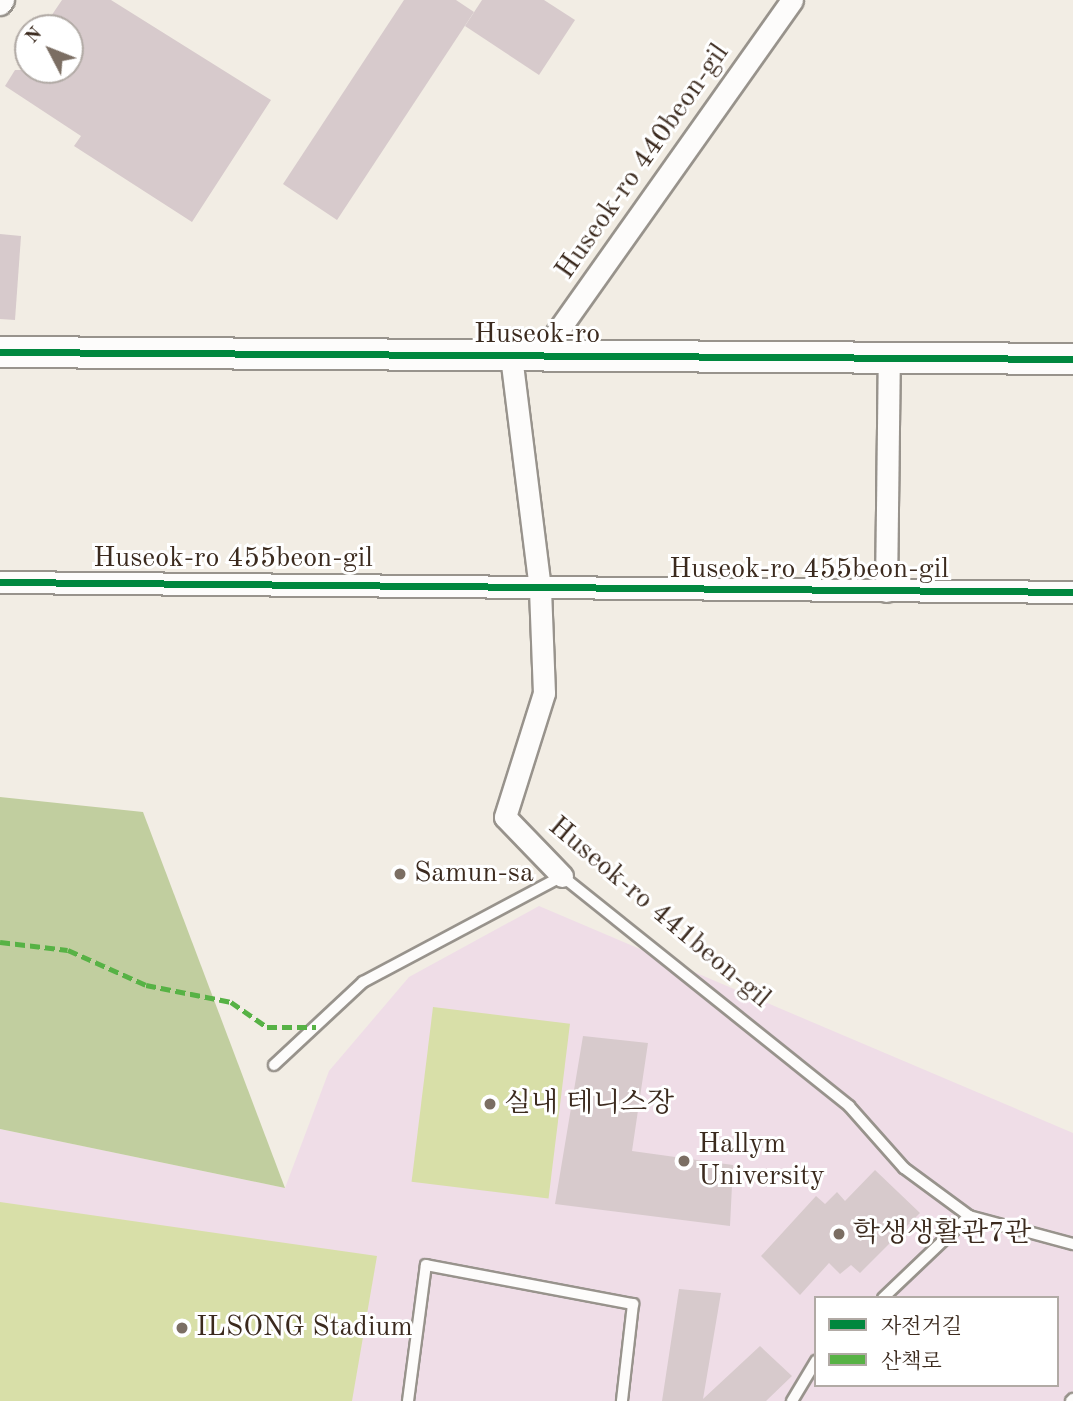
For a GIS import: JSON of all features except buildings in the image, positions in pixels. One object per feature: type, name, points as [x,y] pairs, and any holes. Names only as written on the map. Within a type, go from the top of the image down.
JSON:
[{"type":"street","name":"Huseok-ro 440beon-gil","points":[[540,356],[792,0]]},
{"type":"street","name":"Huseok-ro","points":[[0,352],[1073,359]]},
{"type":"street","name":"Huseok-ro 441beon-gil","points":[[511,356],[540,590],[544,693],[505,817],[562,876]]},
{"type":"street","name":"Huseok-ro 455beon-gil","points":[[886,591],[889,358]]},
{"type":"street","name":"Huseok-ro 455beon-gil","points":[[0,582],[540,590],[1073,592]]},
{"type":"lane","points":[[274,1065],[363,982],[562,876]]},
{"type":"lane","name":"Huseok-ro 441beon-gil","points":[[562,876],[849,1106],[904,1168],[969,1216]]},
{"type":"lane","points":[[885,1296],[969,1216],[1073,1244]]},
{"type":"lane","points":[[408,1401],[426,1265],[633,1304],[622,1401]]},
{"type":"lane","points":[[792,1401],[814,1364]]},
{"type":"shaded area","name":"Hallym University","points":[[539,906],[1073,1133],[1073,1401],[0,1401],[0,1129],[285,1188],[329,1071],[409,977]]},
{"type":"green space","points":[[0,797],[143,812],[285,1188],[0,1129]]},
{"type":"green space","name":"실내 테니스장","points":[[433,1007],[570,1024],[549,1199],[412,1182]]},
{"type":"green space","name":"ILSONG Stadium","points":[[0,1202],[377,1256],[352,1401],[0,1401]]},
{"type":"marked path","points":[[0,942],[68,950],[146,985],[231,1002],[267,1027],[316,1027]]},
{"type":"cycle path","points":[[0,352],[1073,359]]},
{"type":"cycle path","points":[[0,582],[1073,592]]},
{"type":"place","name":"Samun-sa","points":[[400,874]]},
{"type":"place","name":"실내 테니스장","points":[[490,1104]]},
{"type":"place","name":"Hallym University","points":[[684,1161]]},
{"type":"place","name":"학생생활관7관","points":[[839,1234]]},
{"type":"place","name":"ILSONG Stadium","points":[[182,1328]]}]
